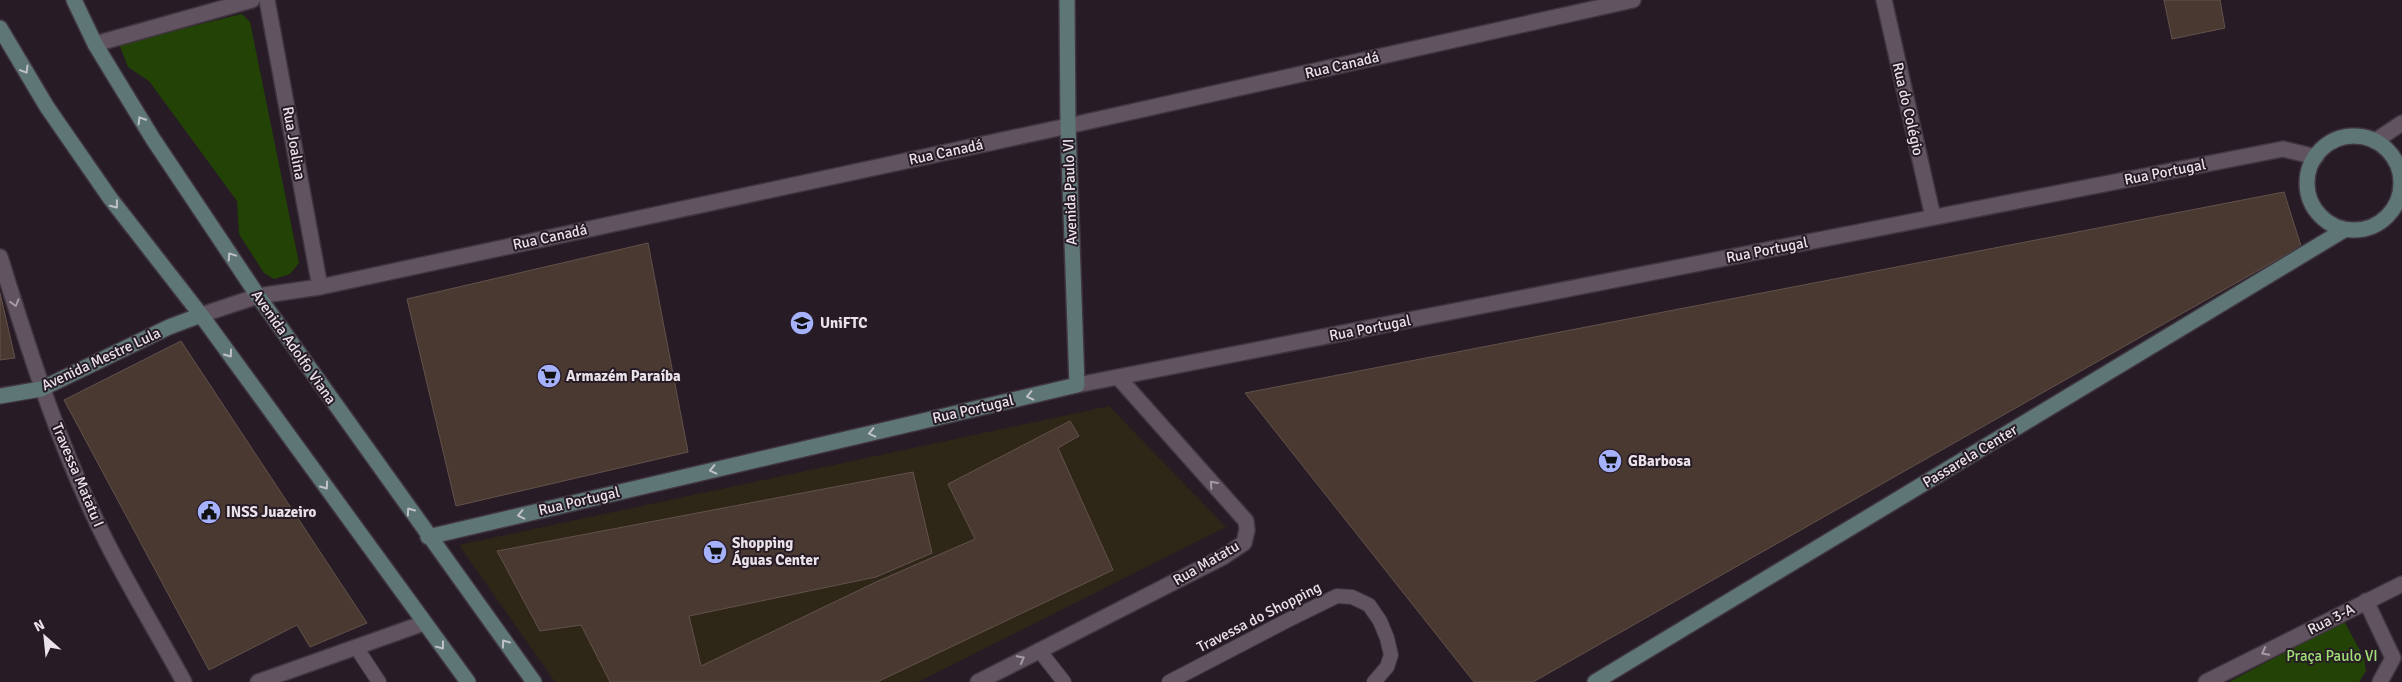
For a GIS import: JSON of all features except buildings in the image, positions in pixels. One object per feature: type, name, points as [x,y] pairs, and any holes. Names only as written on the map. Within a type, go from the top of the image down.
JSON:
[{"type":"street","name":"Avenida Adolfo Viana","points":[[74,0],[95,44],[154,139],[258,296],[534,682]]},
{"type":"street","points":[[95,44],[252,0]]},
{"type":"street","name":"Rua Joalina","points":[[268,0],[320,287]]},
{"type":"street","name":"Avenida Paulo VI","points":[[1067,0],[1068,126],[1077,385]]},
{"type":"street","name":"Rua Canadá","points":[[201,315],[258,296],[320,287],[1068,126],[1633,0]]},
{"type":"street","name":"Rua do Colégio","points":[[1884,0],[1933,217]]},
{"type":"street","points":[[0,28],[47,106],[110,198],[201,315],[468,682]]},
{"type":"street","points":[[2375,141],[2402,122]]},
{"type":"street","points":[[2357,136],[2375,141],[2387,149],[2399,167],[2402,188],[2394,209],[2381,222],[2364,229],[2344,230],[2326,221],[2312,205],[2307,185],[2311,164],[2323,148],[2333,141],[2357,136]]},
{"type":"street","name":"Rua Portugal","points":[[428,536],[1077,385],[2283,149],[2316,157]]},
{"type":"street","name":"Passarela Center","points":[[1595,682],[2344,230]]},
{"type":"street","name":"Travessa Matatu I","points":[[0,257],[41,389],[107,543],[184,682]]},
{"type":"street","name":"Avenida Mestre Lula","points":[[0,396],[41,389],[169,327],[201,315]]},
{"type":"street","name":"Rua Matatu","points":[[978,682],[1223,557],[1244,543],[1247,530],[1246,521],[1118,377]]},
{"type":"street","name":"Rua 3-A","points":[[2206,682],[2402,584]]},
{"type":"street","points":[[2366,601],[2397,656],[2380,682]]},
{"type":"street","points":[[258,682],[424,623]]},
{"type":"lane","name":"Travessa do Shopping","points":[[1168,682],[1337,596],[1352,597],[1369,605],[1384,629],[1391,656],[1387,667],[1374,682]]},
{"type":"lane","points":[[356,647],[379,682]]},
{"type":"lane","points":[[1039,650],[1064,682]]},
{"type":"shaded area","name":"Shopping Águas Center","points":[[1109,406],[1226,527],[918,682],[555,682],[459,545]]},
{"type":"green space","points":[[242,14],[250,22],[299,263],[290,274],[274,279],[264,273],[239,234],[237,201],[149,81],[128,67],[119,44]]},
{"type":"green space","name":"Praça Paulo VI","points":[[2344,621],[2364,658],[2366,671],[2359,682],[2229,682]]},
{"type":"place","name":"UniFTC","points":[[802,323]]},
{"type":"place","name":"Armazém Paraíba","points":[[549,376]]},
{"type":"place","name":"GBarbosa","points":[[1610,461]]},
{"type":"place","name":"INSS Juazeiro","points":[[209,512]]},
{"type":"place","name":"Shopping Águas Center","points":[[715,552]]}]
